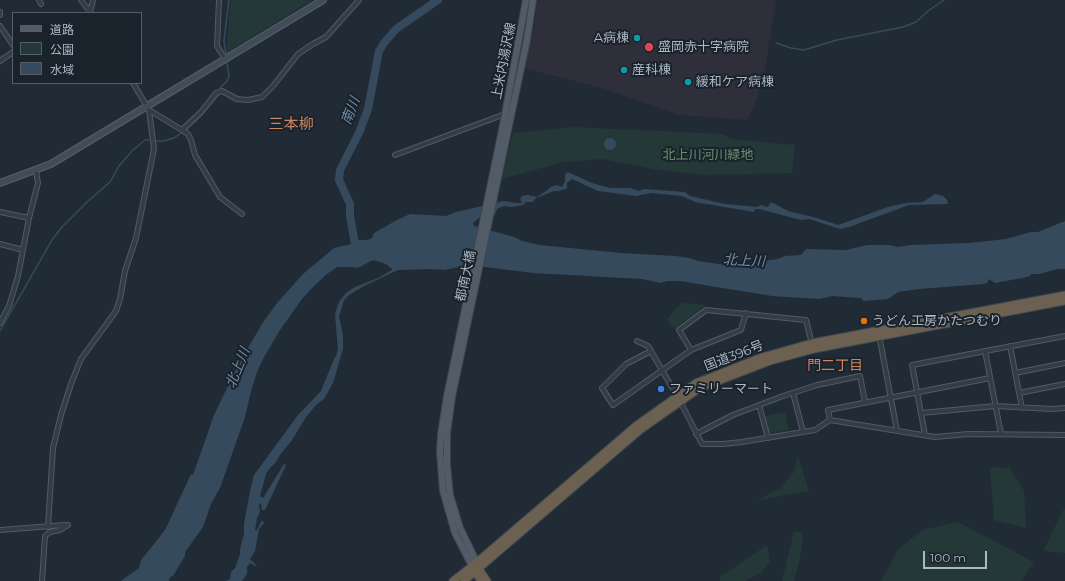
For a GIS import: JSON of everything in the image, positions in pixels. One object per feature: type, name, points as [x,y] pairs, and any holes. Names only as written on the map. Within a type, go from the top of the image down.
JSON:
[{"type":"highway","name":"国道396号","points":[[464,581],[476,568],[678,398],[700,388],[813,346],[1065,295]]},
{"type":"highway","name":"国道396号","points":[[879,333],[1065,301]]},
{"type":"highway","name":"国道396号","points":[[453,581],[476,568]]},
{"type":"highway","points":[[476,568],[481,581]]},
{"type":"highway","points":[[476,568],[488,581]]},
{"type":"main road","name":"上米内湯沢線","points":[[506,124],[505,114],[526,0]]},
{"type":"main road","name":"上米内湯沢線","points":[[506,124],[527,40],[533,0]]},
{"type":"main road","name":"都南大橋","points":[[476,568],[455,533],[443,491],[440,452],[506,124]]},
{"type":"street","points":[[81,0],[89,12]]},
{"type":"street","points":[[90,12],[93,0]]},
{"type":"street","points":[[219,0],[217,46],[225,59]]},
{"type":"street","points":[[0,183],[52,164],[148,108],[225,59],[323,0]]},
{"type":"street","points":[[182,130],[201,112],[216,93],[222,92],[236,99],[248,100],[262,97],[273,86],[298,54],[326,37],[359,0]]},
{"type":"street","points":[[0,26],[12,44]]},
{"type":"street","points":[[0,61],[12,53]]},
{"type":"street","points":[[48,527],[53,448],[70,384],[81,359],[116,311],[120,299],[125,271],[136,238],[154,149],[148,108],[134,84]]},
{"type":"street","points":[[148,108],[188,134],[195,155],[220,197],[242,214]]},
{"type":"street","points":[[395,155],[505,114]]},
{"type":"street","points":[[0,323],[9,306],[18,276],[29,218],[38,183],[36,171]]},
{"type":"street","points":[[0,212],[29,218]]},
{"type":"street","points":[[0,244],[23,250]]},
{"type":"street","points":[[691,350],[679,330],[706,310],[806,320],[813,346]]},
{"type":"street","points":[[651,351],[626,364],[602,388],[613,405],[691,350],[741,330],[746,314]]},
{"type":"street","points":[[879,333],[897,431]]},
{"type":"street","points":[[925,435],[912,365],[1065,336]]},
{"type":"street","points":[[637,341],[648,346],[702,444],[723,444],[815,430],[830,420],[935,437],[968,434],[1065,435]]},
{"type":"street","points":[[1010,346],[1022,408]]},
{"type":"street","points":[[985,351],[1001,434]]},
{"type":"street","points":[[1015,373],[1065,363]]},
{"type":"street","points":[[696,434],[733,415],[817,384],[860,376],[865,402]]},
{"type":"street","points":[[830,420],[828,410],[990,378]]},
{"type":"street","points":[[1019,394],[1065,384]]},
{"type":"street","points":[[793,393],[803,432]]},
{"type":"street","points":[[759,405],[768,438]]},
{"type":"street","points":[[921,413],[996,406],[1052,409],[1065,408]]},
{"type":"street","points":[[0,530],[68,525],[60,530],[50,532],[46,536],[42,581]]},
{"type":"shaded area","name":"盛岡赤十字病院","points":[[539,0],[776,0],[766,63],[757,99],[747,120],[679,115],[602,88],[524,68],[533,32],[537,2]]},
{"type":"green space","points":[[231,0],[313,0],[227,52]]},
{"type":"green space","name":"北上川河川緑地","points":[[574,127],[723,134],[731,139],[795,145],[792,173],[707,175],[659,170],[602,159],[563,162],[502,179],[513,133]]},
{"type":"green space","points":[[681,303],[706,305],[674,329],[667,319]]},
{"type":"green space","points":[[785,412],[789,430],[772,433],[769,432],[765,416]]},
{"type":"green space","points":[[798,456],[809,491],[758,500],[780,488],[794,472]]},
{"type":"green space","points":[[990,467],[1010,468],[1024,491],[1026,528],[994,520]]},
{"type":"green space","points":[[1065,509],[1065,553],[1043,551],[1063,510]]},
{"type":"green space","points":[[958,522],[1034,562],[1021,581],[881,581],[899,548],[923,530]]},
{"type":"green space","points":[[794,531],[803,533],[800,559],[794,581],[782,581]]},
{"type":"green space","points":[[767,545],[770,562],[761,573],[745,581],[720,581],[720,577]]},
{"type":"water","points":[[608,138],[612,138],[616,144],[612,150],[608,150],[604,146],[604,142]]},
{"type":"water","name":"北上川","points":[[568,172],[592,183],[610,188],[630,188],[639,191],[644,189],[685,192],[690,196],[725,204],[757,207],[761,205],[768,207],[770,203],[773,203],[788,211],[838,225],[888,207],[906,203],[923,202],[935,194],[943,196],[947,200],[948,204],[909,205],[840,229],[809,219],[801,220],[759,209],[755,209],[754,212],[695,202],[682,196],[651,193],[636,196],[598,191],[572,179],[567,183],[567,188],[565,189],[554,191],[536,198],[533,202],[526,202],[523,205],[511,207],[504,206],[497,209],[495,215],[480,217],[473,223],[474,226],[540,245],[621,253],[676,256],[733,266],[778,259],[785,256],[801,255],[806,249],[846,250],[867,245],[889,245],[898,247],[910,245],[969,243],[1006,239],[1031,232],[1038,232],[1065,221],[1065,269],[1057,269],[1040,274],[1031,274],[1030,276],[1022,278],[995,283],[989,279],[987,283],[984,284],[898,292],[888,299],[864,301],[861,298],[832,296],[820,299],[772,296],[680,281],[667,281],[661,283],[642,279],[533,273],[469,265],[444,270],[398,270],[364,286],[349,295],[344,300],[339,317],[343,335],[343,349],[333,383],[324,399],[316,405],[306,417],[292,440],[266,474],[260,496],[263,498],[284,464],[286,465],[265,510],[262,510],[261,503],[259,505],[260,512],[257,518],[255,530],[257,530],[262,520],[264,523],[259,529],[255,551],[250,559],[257,567],[250,563],[247,567],[247,574],[242,581],[226,581],[230,579],[231,572],[235,568],[240,554],[244,534],[244,524],[254,475],[298,415],[321,391],[336,356],[338,350],[335,314],[339,302],[346,293],[355,287],[378,278],[392,270],[386,264],[374,260],[358,268],[337,267],[327,274],[302,299],[280,330],[263,359],[257,372],[245,417],[220,488],[211,504],[203,527],[185,552],[185,556],[173,576],[170,577],[169,581],[121,581],[139,568],[141,560],[166,528],[191,474],[193,475],[214,415],[240,361],[264,321],[277,303],[303,274],[334,248],[351,244],[358,240],[367,240],[372,238],[374,233],[410,214],[446,216],[456,212],[504,201],[522,203],[520,199],[522,196],[528,195],[537,197],[556,185],[562,187],[565,181],[565,175]]},
{"type":"waterway","points":[[226,55],[224,41],[229,0]]},
{"type":"waterway","name":"南川","points":[[355,252],[350,216],[350,204],[339,180],[340,170],[359,133],[368,109],[379,51],[396,29],[438,0]]},
{"type":"waterway","points":[[776,43],[791,48],[804,50],[837,40],[903,27],[916,22],[928,11],[944,0]]},
{"type":"waterway","points":[[220,90],[227,81],[229,75],[227,63]]},
{"type":"waterway","points":[[187,129],[201,116],[220,93]]},
{"type":"waterway","points":[[157,141],[174,138],[181,133]]},
{"type":"waterway","points":[[0,331],[52,240],[62,227],[110,182],[119,166],[133,150],[145,140],[149,140]]},
{"type":"place","name":"A病棟","points":[[637,38]]},
{"type":"place","name":"盛岡赤十字病院","points":[[649,47]]},
{"type":"place","name":"産科棟","points":[[624,70]]},
{"type":"place","name":"緩和ケア病棟","points":[[688,82]]},
{"type":"place","name":"うどん工房かたつむり","points":[[864,321]]},
{"type":"place","name":"ファミリーマート","points":[[661,389]]},
{"type":"district","name":"三本柳","points":[[291,125]]},
{"type":"district","name":"門二丁目","points":[[835,366]]}]
